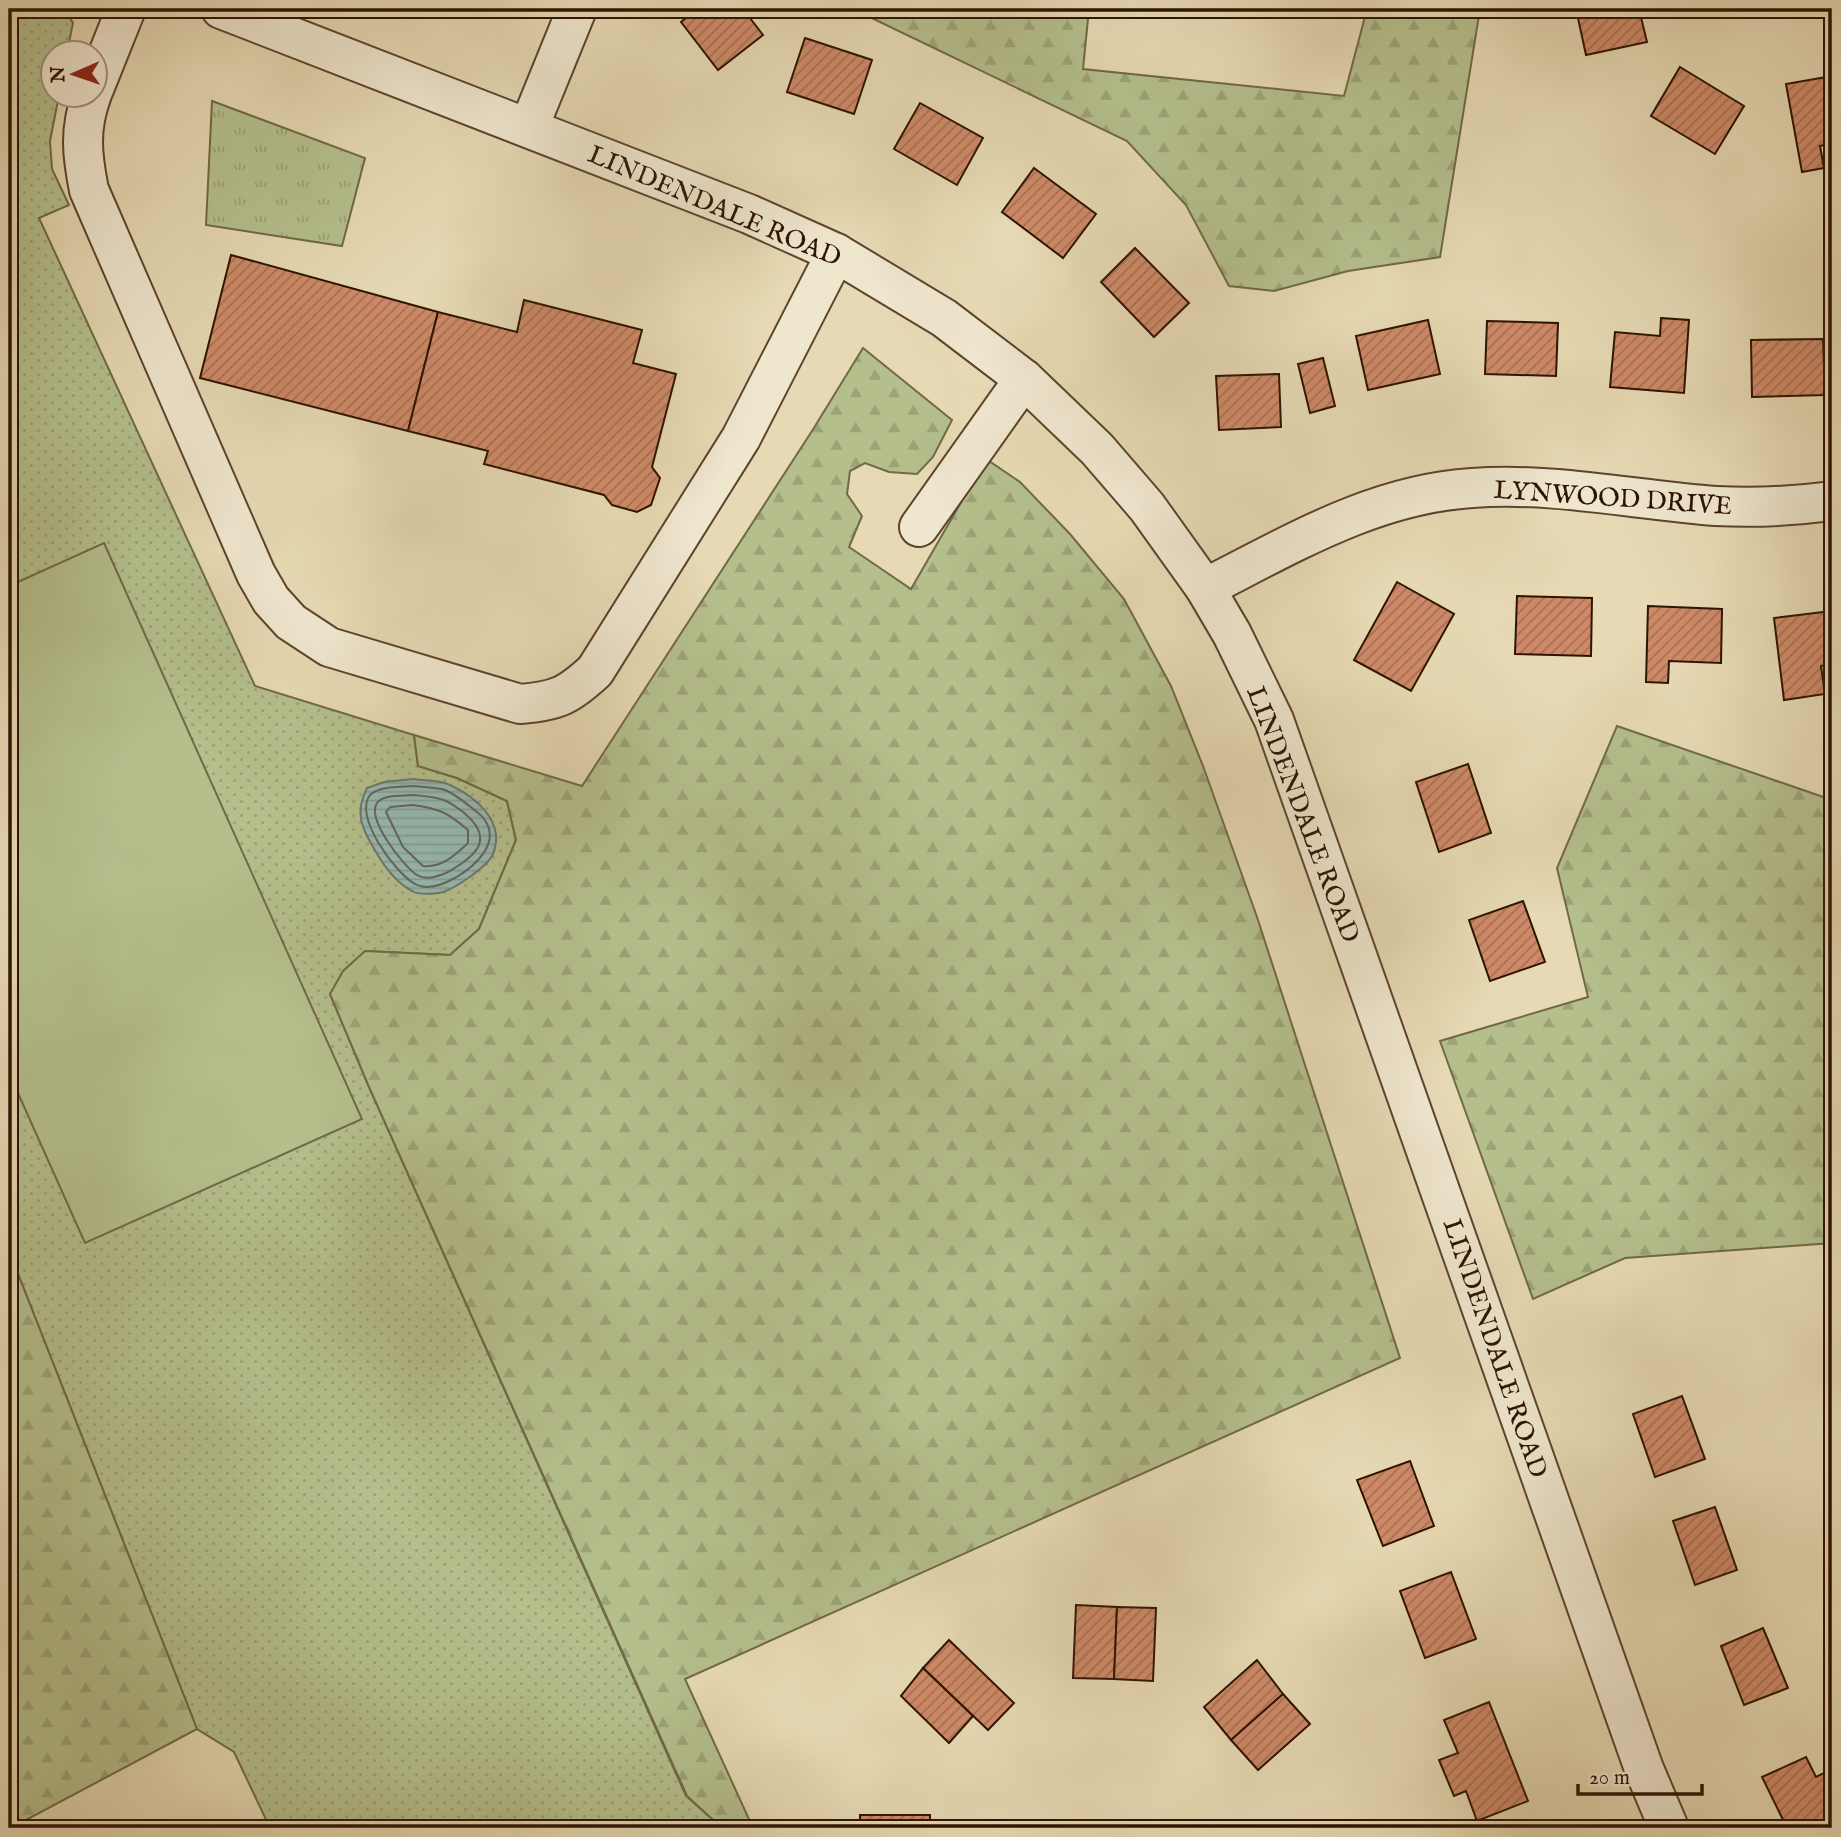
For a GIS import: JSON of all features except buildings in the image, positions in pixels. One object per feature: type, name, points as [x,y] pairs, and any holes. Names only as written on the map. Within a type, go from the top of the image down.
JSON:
[{"type":"street","points":[[108,54],[126,9]]},
{"type":"street","name":"LINDENDALE ROAD","points":[[221,9],[749,214],[836,253],[944,318],[1024,379],[1097,449],[1147,507],[1205,588],[1232,634],[1274,720],[1644,1769],[1669,1828]]},
{"type":"street","points":[[529,127],[577,9]]},
{"type":"street","points":[[87,108],[82,152],[89,190],[256,574],[271,600],[291,622],[328,647],[520,704],[548,702],[574,690],[595,671],[741,438],[836,253]]},
{"type":"street","points":[[919,527],[1024,379]]},
{"type":"street","name":"LYNWOOD DRIVE","points":[[1205,588],[1345,518],[1407,498],[1471,488],[1536,488],[1717,506],[1796,505],[1832,500]]},
{"type":"green space","points":[[9,9],[65,9],[73,23],[70,38],[38,38],[38,108],[56,108],[50,141],[52,169],[69,205],[39,218],[255,686],[414,735],[418,766],[457,778],[507,801],[516,840],[479,929],[450,955],[365,951],[330,994],[686,1796],[722,1828],[270,1828],[234,1752],[197,1729],[9,1251]]},
{"type":"green space","points":[[853,9],[1089,9],[1083,69],[1344,96],[1367,9],[1480,9],[1440,257],[1348,271],[1274,291],[1229,286],[1186,205],[1127,141]]},
{"type":"green space","points":[[212,101],[365,158],[342,246],[206,225]]},
{"type":"green space","points":[[863,348],[952,420],[933,457],[917,474],[889,472],[865,463],[850,471],[847,494],[862,516],[849,547],[911,589],[986,459],[1020,482],[1070,534],[1124,599],[1171,686],[1257,917],[1400,1358],[685,1679],[753,1828],[722,1828],[687,1796],[369,1087],[330,994],[343,971],[365,951],[450,955],[479,929],[516,840],[507,801],[457,778],[418,766],[414,735],[582,786]]},
{"type":"green space","points":[[104,543],[362,1119],[85,1243],[9,1073],[9,586]]},
{"type":"green space","points":[[1617,726],[1832,800],[1832,1243],[1625,1258],[1533,1299],[1440,1041],[1588,997],[1557,868]]},
{"type":"green space","points":[[9,1251],[197,1729],[11,1828],[9,1828]]},
{"type":"water","points":[[413,779],[442,782],[470,796],[486,812],[495,831],[496,842],[490,859],[471,876],[443,892],[418,893],[401,884],[379,857],[361,821],[361,805],[367,788],[384,782]]}]
